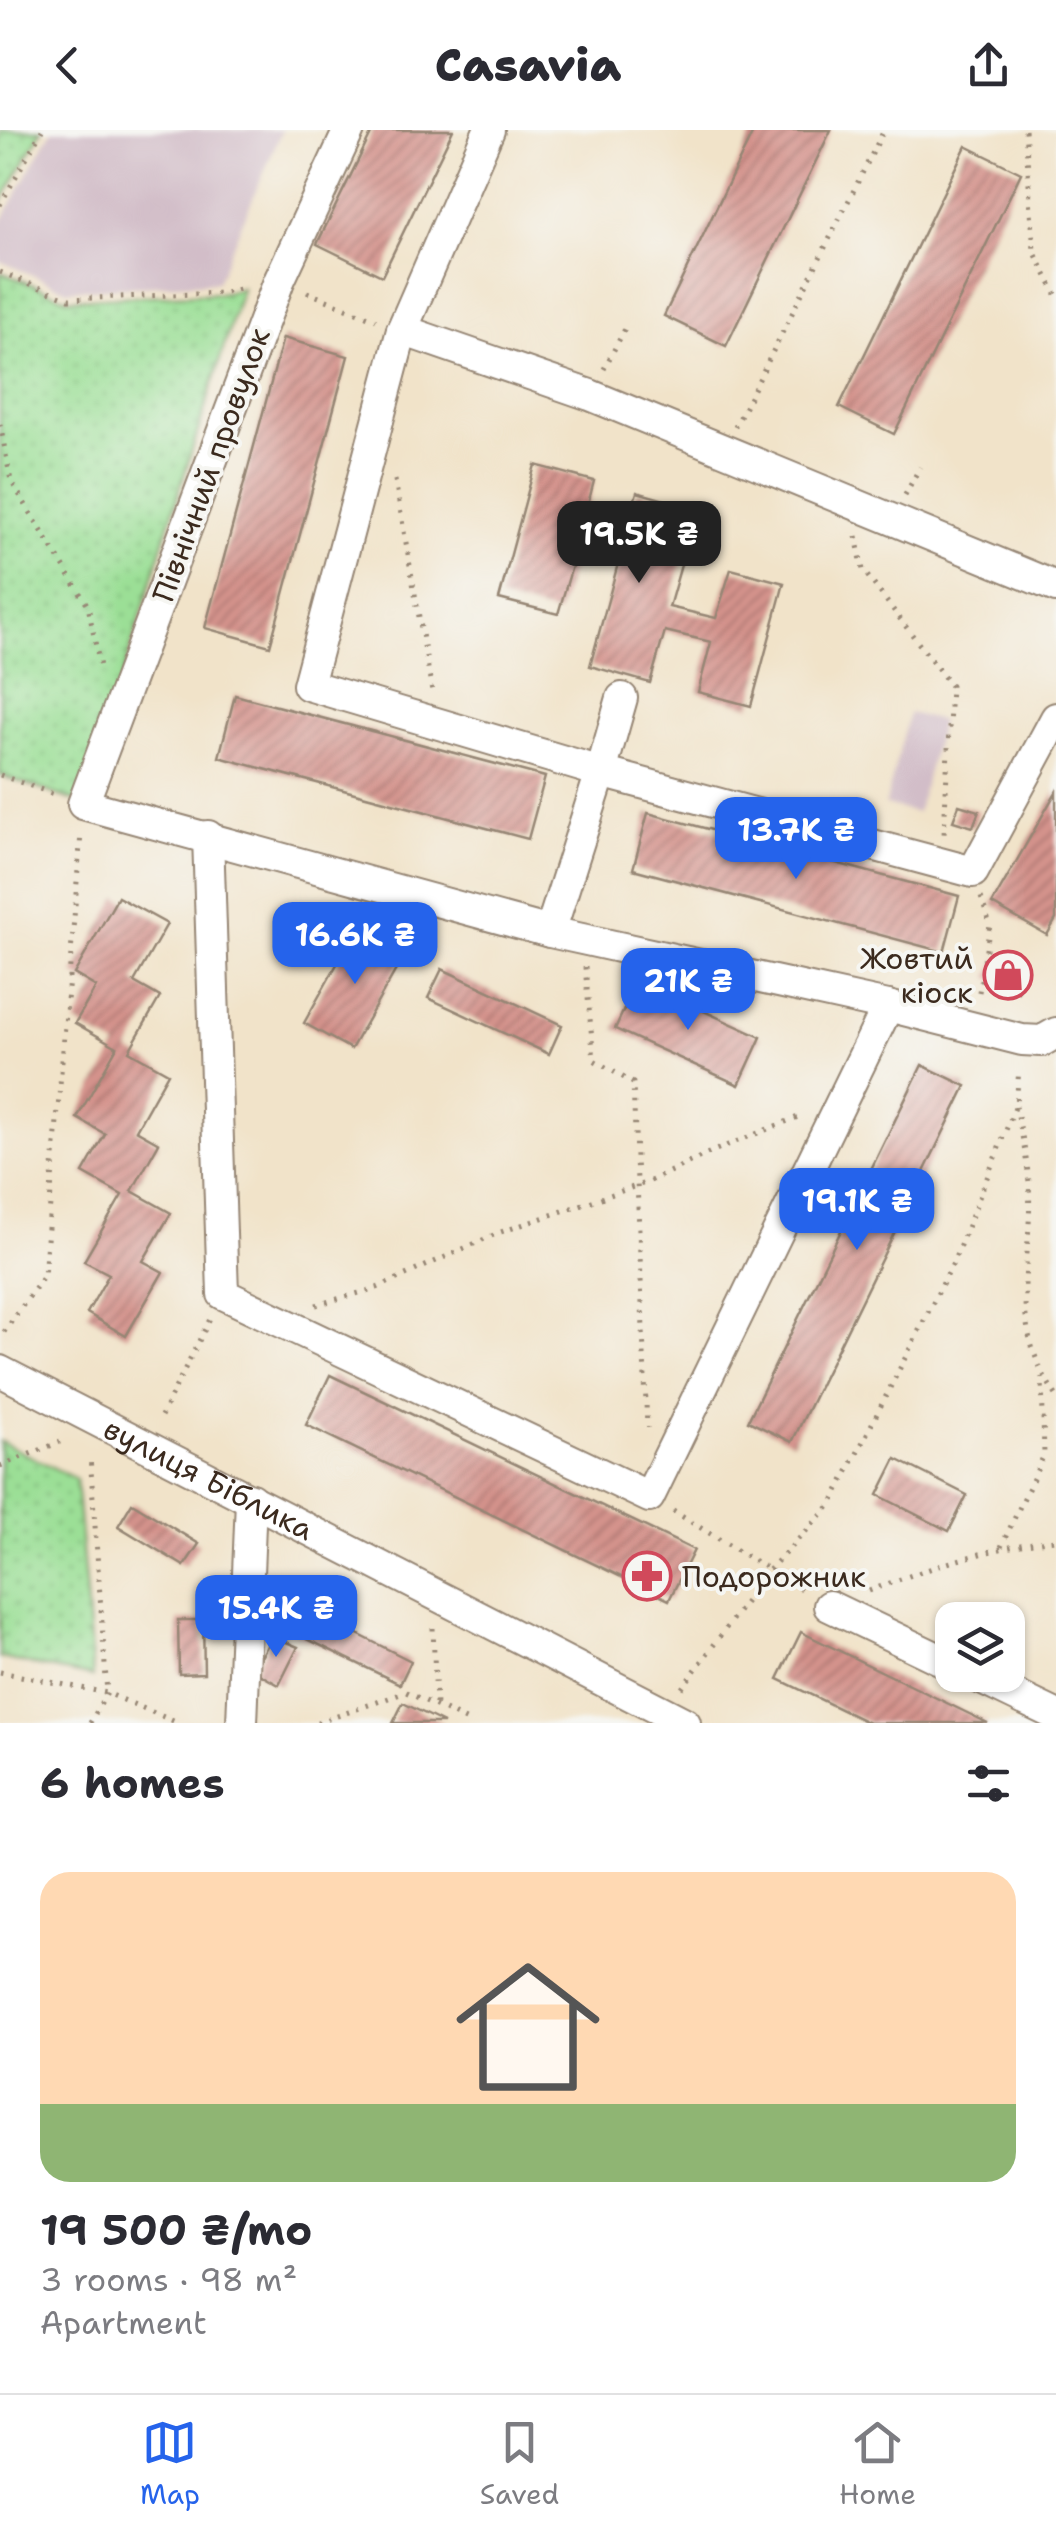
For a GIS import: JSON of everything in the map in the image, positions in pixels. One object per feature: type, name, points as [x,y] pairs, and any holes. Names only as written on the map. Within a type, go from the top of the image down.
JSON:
[{"type":"street","name":"Північний провулок","points":[[83,804],[280,281],[349,130]]},
{"type":"street","points":[[489,130],[402,330],[308,685],[600,772],[958,868],[1056,718]]},
{"type":"street","points":[[402,330],[590,395],[1056,586]]},
{"type":"street","points":[[550,932],[622,698]]},
{"type":"street","points":[[83,804],[550,932],[1040,1038]]},
{"type":"street","points":[[208,836],[223,1294],[649,1496],[888,1006]]},
{"type":"street","name":"вулиця Біблика","points":[[0,1371],[685,1723]]},
{"type":"street","points":[[249,1716],[251,1500]]},
{"type":"street","points":[[829,1606],[935,1657]]},
{"type":"street","points":[[1009,1692],[1056,1715]]},
{"type":"path","points":[[0,205],[42,130]]},
{"type":"path","points":[[724,450],[884,130]]},
{"type":"path","points":[[1024,130],[1034,251],[1056,294]]},
{"type":"path","points":[[0,272],[69,299],[220,293],[280,281],[402,330]]},
{"type":"path","points":[[590,395],[628,324]]},
{"type":"path","points":[[0,424],[11,481],[88,606],[102,676]]},
{"type":"path","points":[[395,480],[437,723]]},
{"type":"path","points":[[849,501],[863,570],[951,686],[958,868],[990,925],[979,992]]},
{"type":"path","points":[[0,776],[83,804],[44,1276],[4,1332]]},
{"type":"path","points":[[583,939],[594,1060],[633,1083],[648,1431],[674,1445]]},
{"type":"path","points":[[680,1691],[768,1570],[831,1505],[954,1263],[1040,1038]]},
{"type":"path","points":[[273,1318],[377,1288],[498,1233],[637,1186],[843,1099]]},
{"type":"path","points":[[1001,1548],[1044,1454],[1042,1374],[1022,1306],[1029,1184],[1016,1105]]},
{"type":"path","points":[[161,1416],[223,1294]]},
{"type":"path","points":[[1042,1374],[1056,1395]]},
{"type":"path","points":[[0,1466],[60,1442]]},
{"type":"path","points":[[90,1456],[107,1693],[90,1723]]},
{"type":"path","points":[[649,1496],[829,1606],[946,1561],[1056,1540]]},
{"type":"path","points":[[433,1628],[436,1706]]},
{"type":"path","points":[[0,1672],[107,1693],[178,1723]]},
{"type":"path","points":[[317,1723],[406,1692],[472,1723]]},
{"type":"shaded area","points":[[52,130],[282,130],[217,282],[67,290],[0,261],[0,224]]},
{"type":"shaded area","points":[[909,713],[941,721],[917,813],[885,805]]},
{"type":"green space","points":[[0,130],[42,130],[0,205]]},
{"type":"green space","points":[[0,272],[69,299],[220,293],[242,288],[83,804],[0,775]]},
{"type":"green space","points":[[0,1441],[76,1479],[93,1677],[0,1658]]},
{"type":"building","points":[[373,130],[453,130],[382,276],[317,244]]},
{"type":"building","points":[[754,130],[831,130],[726,346],[664,316]]},
{"type":"building","points":[[966,146],[1021,173],[894,434],[839,407]]},
{"type":"building","points":[[283,338],[348,356],[270,646],[205,628]]},
{"type":"building","points":[[535,465],[594,481],[582,527],[624,537],[637,492],[697,509],[669,607],[716,618],[731,569],[784,583],[751,706],[698,692],[711,642],[665,631],[650,683],[590,666],[619,560],[577,549],[558,614],[499,599]]},
{"type":"building","points":[[235,695],[545,777],[528,839],[219,757]]},
{"type":"building","points":[[1056,792],[1056,919],[1047,935],[992,904]]},
{"type":"building","points":[[959,805],[979,811],[973,827],[953,821]]},
{"type":"building","points":[[648,813],[959,896],[944,952],[633,869]]},
{"type":"building","points":[[118,897],[167,924],[134,982],[160,997],[129,1051],[168,1073],[136,1130],[159,1143],[132,1191],[171,1213],[143,1261],[163,1272],[126,1336],[87,1313],[109,1274],[84,1261],[122,1195],[83,1173],[105,1134],[77,1118],[117,1047],[75,1023],[96,987],[74,974]]},
{"type":"building","points":[[359,925],[406,952],[351,1049],[304,1023]]},
{"type":"building","name":"Жовтий кіоск","points":[[998,958],[1027,973],[1018,992],[989,977]]},
{"type":"building","points":[[442,969],[562,1025],[549,1054],[428,998]]},
{"type":"building","points":[[637,981],[761,1037],[739,1085],[615,1029]]},
{"type":"building","points":[[922,1065],[966,1086],[792,1442],[748,1421]]},
{"type":"building","points":[[330,1375],[694,1550],[669,1600],[306,1425]]},
{"type":"building","points":[[896,1459],[967,1495],[949,1531],[878,1495]]},
{"type":"building","points":[[132,1503],[199,1544],[184,1566],[118,1526]]},
{"type":"building","points":[[288,1599],[411,1661],[400,1684],[276,1624]]},
{"type":"building","points":[[178,1620],[203,1620],[204,1673],[179,1674]]},
{"type":"building","points":[[801,1632],[988,1723],[869,1723],[778,1679]]},
{"type":"building","points":[[272,1636],[298,1647],[279,1685],[254,1671]]},
{"type":"building","points":[[403,1703],[444,1723],[393,1723]]},
{"type":"place","name":"Жовтий кіоск","points":[[1008,975]]},
{"type":"place","name":"Подорожник","points":[[647,1576]]}]
